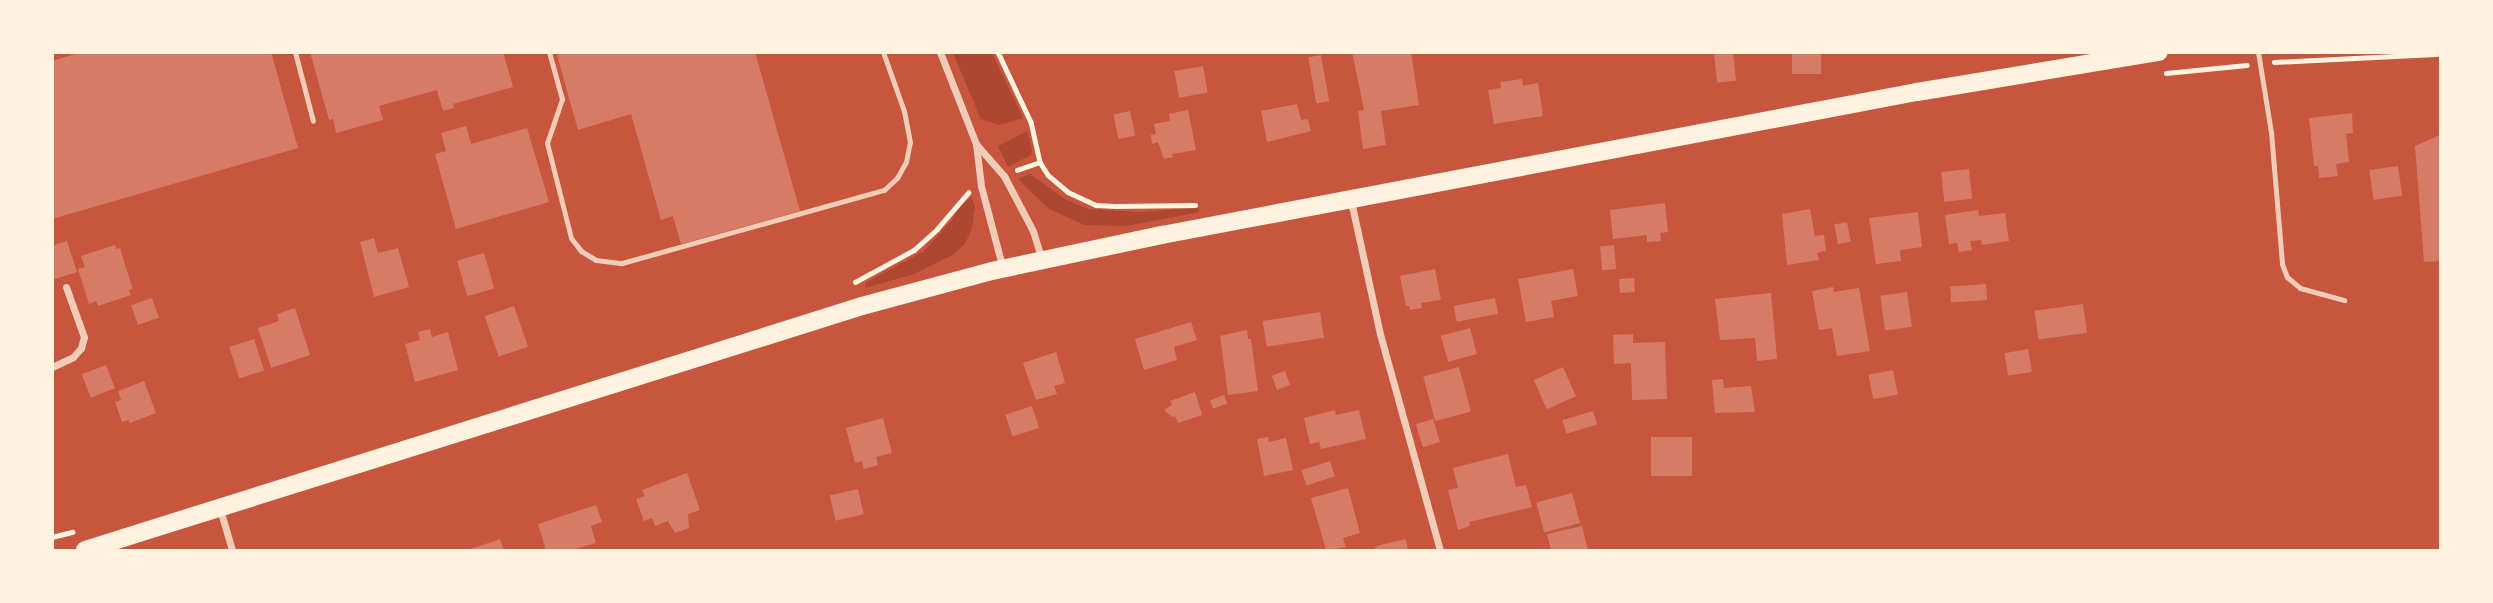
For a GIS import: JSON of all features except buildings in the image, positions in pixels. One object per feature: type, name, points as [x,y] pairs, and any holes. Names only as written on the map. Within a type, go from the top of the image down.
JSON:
[{"type":"main road","points":[[85,551],[862,306],[1003,269],[1970,82],[2159,52]]},
{"type":"street","points":[[940,52],[976,144],[981,186],[1003,269]]},
{"type":"street","points":[[976,144],[1004,176],[1033,231],[1042,260]]},
{"type":"street","points":[[1350,200],[1385,354],[1440,551]]},
{"type":"street","points":[[52,367],[73,357],[81,348],[83,338],[66,287]]},
{"type":"street","points":[[220,509],[232,551]]},
{"type":"lane","points":[[295,52],[313,121]]},
{"type":"lane","points":[[549,52],[562,99],[547,143],[571,238],[581,251],[596,260],[622,263],[884,190],[897,178],[906,162],[910,142],[904,111],[883,52]]},
{"type":"lane","points":[[2258,52],[2271,132],[2282,264],[2287,277],[2300,288],[2344,300]]},
{"type":"path","points":[[998,52],[1031,122],[1040,162],[1048,176],[1068,192],[1096,205],[1206,204]]},
{"type":"path","points":[[2157,74],[2258,64],[2441,54]]},
{"type":"path","points":[[1017,170],[1040,162]]},
{"type":"path","points":[[855,282],[914,250],[972,190]]},
{"type":"shaded area","points":[[953,53],[992,53],[1023,118],[999,125],[981,119]]},
{"type":"shaded area","points":[[1027,131],[1031,155],[1008,167],[998,146]]},
{"type":"shaded area","points":[[1030,174],[1065,199],[1088,209],[1140,212],[1198,208],[1200,212],[1126,226],[1084,225],[1049,209],[1018,179]]},
{"type":"shaded area","points":[[972,197],[975,207],[972,228],[965,244],[951,256],[914,274],[865,288],[866,283],[874,278],[923,252],[952,220],[960,205]]}]
